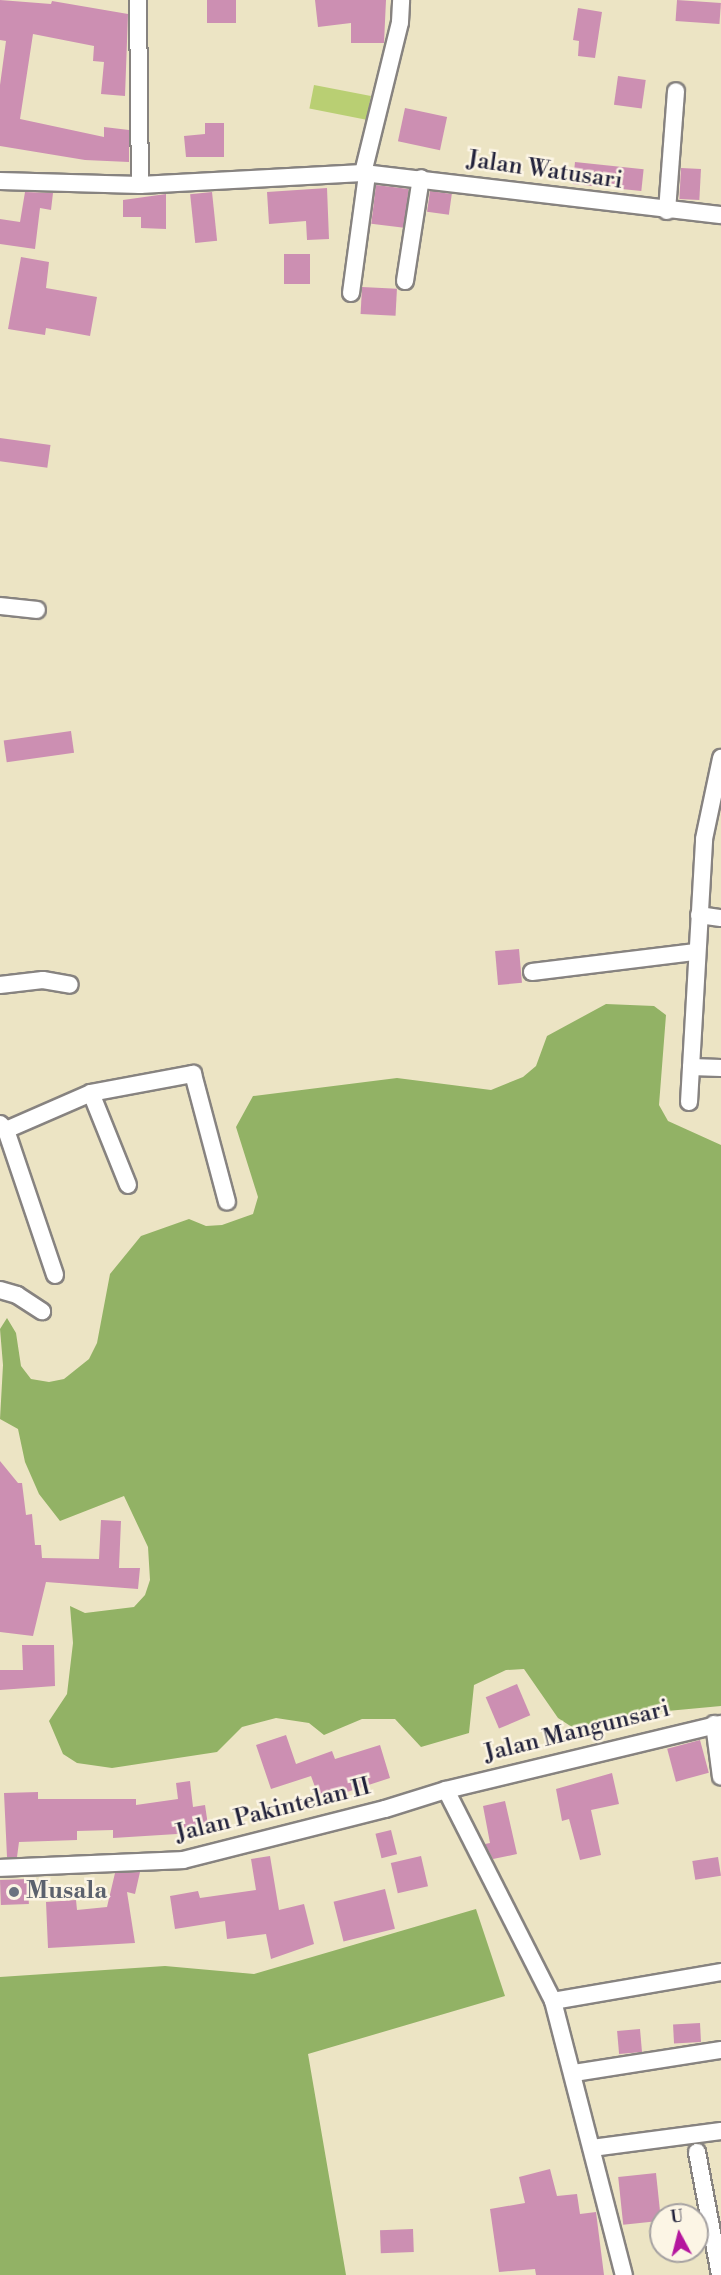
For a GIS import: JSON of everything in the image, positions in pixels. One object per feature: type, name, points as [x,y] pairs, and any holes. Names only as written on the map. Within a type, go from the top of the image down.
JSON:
[{"type":"street","points":[[138,0],[140,185]]},
{"type":"street","points":[[351,293],[365,173],[400,22],[400,0]]},
{"type":"street","points":[[667,211],[676,91]]},
{"type":"street","name":"Jalan Watusari","points":[[1,185],[140,185],[365,173],[721,216]]},
{"type":"street","points":[[405,281],[420,178]]},
{"type":"street","points":[[0,606],[37,610]]},
{"type":"street","points":[[689,1102],[704,839],[721,758]]},
{"type":"street","points":[[699,915],[721,918]]},
{"type":"street","points":[[531,972],[696,952]]},
{"type":"street","points":[[0,985],[43,980],[70,985]]},
{"type":"street","points":[[691,1067],[721,1068]]},
{"type":"street","points":[[56,1275],[3,1127],[92,1094],[193,1074],[227,1202]]},
{"type":"street","points":[[92,1094],[128,1185]]},
{"type":"street","points":[[0,1290],[17,1295],[42,1311]]},
{"type":"street","points":[[717,1724],[721,1777]]},
{"type":"street","name":"Jalan Mangunsari","points":[[446,1790],[717,1724]]},
{"type":"street","points":[[446,1790],[553,2001],[574,2073],[624,2275]]},
{"type":"street","name":"Jalan Pakintelan II","points":[[0,1868],[183,1860],[385,1809],[446,1790]]},
{"type":"street","points":[[553,2001],[721,1972]]},
{"type":"street","points":[[574,2073],[721,2050]]},
{"type":"street","points":[[592,2148],[721,2131]]},
{"type":"street","points":[[697,2152],[720,2275]]},
{"type":"green space","points":[[314,85],[371,96],[366,120],[309,109]]},
{"type":"green space","points":[[606,1004],[654,1006],[666,1015],[659,1105],[668,1121],[721,1145],[721,1706],[635,1714],[604,1725],[572,1727],[558,1718],[524,1669],[506,1670],[474,1685],[469,1733],[421,1747],[395,1719],[362,1719],[324,1735],[309,1723],[276,1718],[242,1727],[217,1752],[112,1768],[77,1763],[63,1754],[49,1721],[67,1694],[73,1643],[70,1606],[85,1613],[134,1607],[145,1595],[150,1580],[148,1547],[124,1496],[60,1521],[39,1494],[25,1462],[18,1429],[0,1419],[3,1365],[0,1329],[7,1318],[16,1333],[21,1366],[31,1379],[49,1382],[64,1379],[89,1359],[97,1343],[110,1274],[141,1236],[189,1219],[206,1226],[222,1225],[253,1214],[258,1197],[236,1127],[253,1096],[397,1078],[491,1090],[523,1077],[536,1066],[547,1036]]},
{"type":"green space","points":[[476,1909],[505,1996],[308,2054],[346,2275],[0,2275],[0,1977],[165,1966],[254,1974]]},
{"type":"building","points":[[0,0],[51,4],[52,1],[128,14],[125,96],[101,94],[104,62],[93,61],[94,46],[33,34],[20,119],[104,137],[104,127],[129,130],[129,162],[85,160],[0,146],[0,85],[6,41],[0,40]]},
{"type":"building","points":[[207,0],[236,0],[236,23],[207,23]]},
{"type":"building","points":[[315,0],[386,0],[384,43],[351,43],[351,23],[318,27]]},
{"type":"building","points":[[677,0],[721,3],[719,24],[676,21]]},
{"type":"building","points":[[578,8],[602,12],[595,58],[578,56],[579,41],[573,40]]},
{"type":"building","points":[[618,76],[646,80],[642,109],[614,105]]},
{"type":"building","points":[[405,108],[447,117],[440,150],[398,141]]},
{"type":"building","points":[[205,123],[224,123],[224,157],[186,157],[184,136],[205,134]]},
{"type":"building","points":[[575,162],[644,169],[641,191],[573,184]]},
{"type":"building","points":[[681,168],[701,169],[699,200],[679,199]]},
{"type":"building","points":[[376,185],[409,189],[404,228],[371,224]]},
{"type":"building","points":[[327,188],[329,239],[307,240],[306,221],[269,224],[267,192]]},
{"type":"building","points":[[430,191],[452,194],[449,215],[427,212]]},
{"type":"building","points":[[25,192],[53,193],[51,210],[40,208],[35,249],[0,244],[0,219],[20,222]]},
{"type":"building","points":[[212,192],[217,241],[195,243],[190,194]]},
{"type":"building","points":[[166,194],[166,229],[141,228],[141,217],[123,217],[123,200]]},
{"type":"building","points":[[284,254],[310,254],[310,284],[284,284]]},
{"type":"building","points":[[21,257],[49,262],[46,288],[97,297],[90,336],[46,328],[45,335],[8,329]]},
{"type":"building","points":[[362,287],[397,289],[396,316],[361,314]]},
{"type":"building","points":[[0,438],[51,445],[47,468],[0,461]]},
{"type":"building","points":[[71,731],[74,753],[7,762],[4,740]]},
{"type":"building","points":[[519,949],[522,983],[498,985],[495,951]]},
{"type":"building","points":[[0,1461],[18,1483],[22,1483],[26,1515],[32,1514],[35,1545],[41,1545],[42,1558],[99,1559],[101,1520],[121,1521],[119,1568],[140,1568],[138,1589],[46,1582],[33,1636],[0,1632]]},
{"type":"building","points":[[22,1645],[54,1645],[55,1686],[0,1690],[0,1670],[23,1670]]},
{"type":"building","points":[[517,1684],[530,1715],[499,1729],[486,1697]]},
{"type":"building","points":[[286,1735],[296,1764],[332,1751],[335,1759],[380,1745],[390,1778],[347,1792],[349,1797],[322,1806],[311,1776],[271,1789],[256,1745]]},
{"type":"building","points":[[700,1740],[709,1773],[676,1782],[667,1749]]},
{"type":"building","points":[[612,1773],[619,1804],[591,1810],[601,1855],[580,1860],[569,1819],[562,1821],[556,1789]]},
{"type":"building","points":[[190,1781],[193,1807],[205,1805],[209,1832],[113,1838],[113,1830],[77,1831],[77,1840],[19,1842],[17,1857],[7,1857],[4,1793],[38,1792],[38,1799],[136,1799],[136,1805],[178,1799],[176,1783]]},
{"type":"building","points":[[505,1801],[517,1854],[493,1859],[485,1844],[490,1843],[483,1806]]},
{"type":"building","points":[[391,1830],[397,1854],[382,1858],[375,1834]]},
{"type":"building","points":[[270,1856],[279,1910],[304,1904],[314,1944],[271,1959],[266,1934],[227,1939],[225,1921],[175,1929],[170,1896],[198,1891],[200,1898],[256,1890],[251,1859]]},
{"type":"building","points":[[421,1856],[428,1886],[398,1893],[391,1863]]},
{"type":"building","points":[[718,1857],[721,1876],[695,1880],[692,1861]]},
{"type":"building","points":[[140,1872],[135,1894],[127,1892],[135,1943],[48,1948],[46,1902],[76,1900],[77,1910],[107,1907],[115,1873]]},
{"type":"building","name":"Musala","points":[[28,1879],[29,1904],[1,1905],[0,1880]]},
{"type":"building","points":[[385,1889],[395,1929],[343,1942],[334,1902]]},
{"type":"building","points":[[700,2023],[701,2042],[674,2043],[673,2024]]},
{"type":"building","points":[[640,2029],[642,2052],[619,2054],[617,2031]]},
{"type":"building","points":[[550,2169],[557,2196],[577,2194],[580,2214],[596,2212],[604,2275],[536,2275],[535,2269],[499,2272],[490,2209],[525,2203],[519,2177]]},
{"type":"building","points":[[656,2173],[659,2203],[649,2203],[649,2222],[623,2225],[618,2177]]},
{"type":"building","points":[[413,2229],[414,2252],[381,2253],[380,2230]]},
{"type":"place","name":"Musala","points":[[14,1892]]}]
